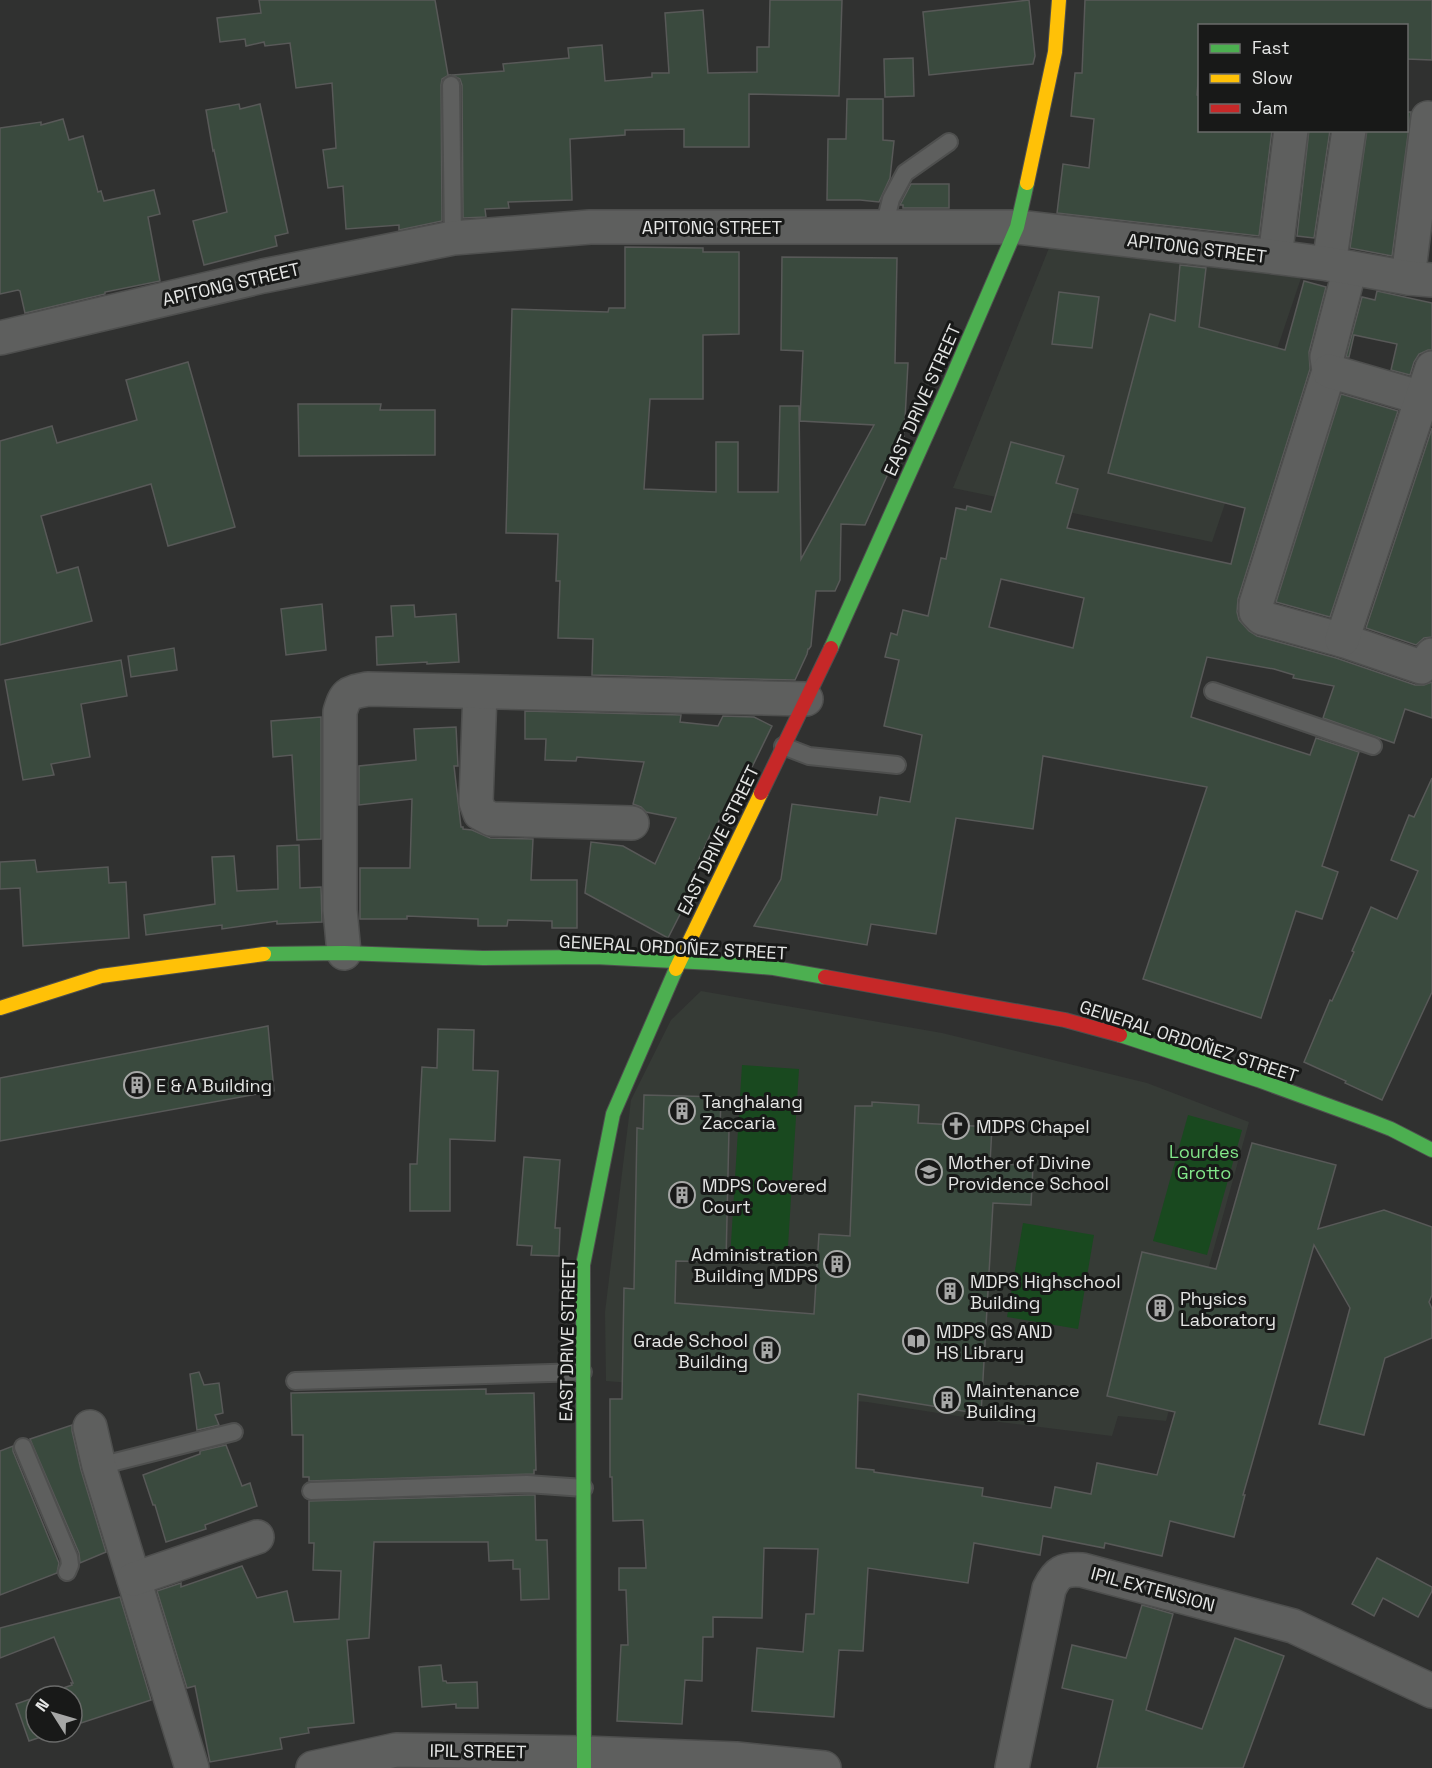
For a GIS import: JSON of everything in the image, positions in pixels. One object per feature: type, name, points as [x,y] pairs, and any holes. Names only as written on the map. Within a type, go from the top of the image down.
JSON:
[{"type":"street","name":"EAST DRIVE STREET","points":[[584,1760],[583,1265],[613,1114],[679,962],[830,650],[1017,227],[1055,52],[1059,0]]},
{"type":"street","points":[[1420,279],[1428,118]]},
{"type":"street","points":[[1275,257],[1291,132]]},
{"type":"street","points":[[1349,132],[1339,266],[1327,357],[1329,371],[1256,604],[1256,612],[1262,618],[1342,640],[1421,667],[1432,654]]},
{"type":"street","name":"APITONG STREET","points":[[0,338],[262,276],[453,238],[590,227],[1017,227],[1275,257],[1420,279]]},
{"type":"street","points":[[1342,640],[1427,400],[1432,368]]},
{"type":"street","points":[[1329,371],[1427,400]]},
{"type":"street","points":[[344,953],[340,910],[340,712],[344,698],[352,692],[368,689],[806,699]]},
{"type":"street","points":[[480,692],[476,802],[480,813],[491,819],[632,824]]},
{"type":"street","name":"GENERAL ORDOÑEZ STREET","points":[[0,1008],[101,976],[265,954],[344,953],[483,958],[595,957],[774,968],[1065,1020],[1131,1038],[1258,1080],[1391,1129],[1432,1150]]},
{"type":"street","points":[[90,1427],[99,1466],[192,1768]]},
{"type":"street","points":[[134,1579],[257,1537]]},
{"type":"street","name":"IPIL EXTENSION","points":[[1012,1768],[1049,1589],[1053,1580],[1060,1573],[1070,1569],[1082,1570],[1293,1626],[1432,1691]]},
{"type":"street","name":"IPIL STREET","points":[[313,1768],[396,1750],[584,1760],[736,1759],[824,1768]]},
{"type":"lane","points":[[451,85],[453,238]]},
{"type":"lane","points":[[884,227],[891,199],[905,173],[949,142]]},
{"type":"lane","points":[[1213,691],[1372,746]]},
{"type":"lane","points":[[783,746],[809,756],[897,765]]},
{"type":"lane","points":[[295,1381],[583,1372]]},
{"type":"lane","points":[[99,1466],[234,1432]]},
{"type":"lane","points":[[23,1448],[69,1557],[70,1565],[67,1572]]},
{"type":"lane","points":[[311,1491],[528,1484],[584,1488]]},
{"type":"shaded area","points":[[1049,248],[1301,278],[1212,542],[953,488]]},
{"type":"shaded area","name":"Mother of Divine Providence School","points":[[701,991],[942,1033],[1147,1083],[1249,1122],[1166,1421],[1118,1416],[1112,1436],[983,1420],[867,1402],[606,1381],[605,1312],[631,1100],[671,1020]]},
{"type":"green space","points":[[742,1065],[799,1069],[787,1262],[730,1259]]},
{"type":"green space","name":"Lourdes Grotto","points":[[1188,1115],[1242,1130],[1207,1255],[1153,1241]]},
{"type":"green space","points":[[1023,1223],[1094,1235],[1078,1329],[1007,1317]]},
{"type":"building","points":[[259,0],[435,0],[449,75],[442,79],[441,85],[442,221],[399,230],[399,225],[346,229],[343,186],[328,188],[323,150],[336,148],[332,83],[296,88],[290,43],[265,46],[264,42],[246,46],[245,39],[220,42],[217,18],[261,13]]},
{"type":"building","points":[[770,0],[842,0],[839,96],[749,94],[749,147],[684,147],[684,129],[625,130],[625,135],[570,139],[572,200],[508,202],[509,208],[485,209],[486,217],[463,218],[462,85],[460,79],[452,75],[504,71],[503,64],[569,58],[568,48],[602,45],[605,81],[652,77],[652,73],[669,73],[665,13],[703,10],[708,73],[757,72],[757,47],[769,47]]},
{"type":"building","points":[[1029,0],[1035,56],[1033,64],[929,75],[923,12]]},
{"type":"building","points":[[1085,0],[1432,0],[1432,60],[1408,59],[1408,24],[1198,24],[1198,132],[1272,132],[1259,236],[1057,213],[1063,164],[1089,168],[1094,119],[1071,116],[1075,73],[1082,73]]},
{"type":"building","points":[[913,58],[914,96],[885,97],[884,59]]},
{"type":"building","points":[[847,99],[883,99],[883,140],[894,141],[890,178],[879,202],[827,200],[828,139],[846,139]]},
{"type":"building","points":[[239,104],[240,109],[260,104],[288,233],[275,236],[277,246],[204,265],[193,221],[227,212],[206,110]]},
{"type":"building","points":[[1408,112],[1411,112],[1392,256],[1350,248],[1367,132],[1408,132]]},
{"type":"building","points":[[63,119],[69,140],[83,136],[98,192],[101,191],[104,201],[154,190],[160,214],[148,217],[160,281],[105,292],[105,294],[25,313],[20,291],[0,294],[0,128],[41,122],[41,125]]},
{"type":"building","points":[[1309,132],[1330,132],[1314,238],[1297,236]]},
{"type":"building","points":[[911,184],[949,184],[949,208],[903,208],[903,205],[900,205]]},
{"type":"building","points":[[625,247],[703,248],[703,252],[739,252],[739,334],[703,335],[703,399],[650,399],[644,489],[716,492],[716,442],[738,442],[738,492],[778,492],[780,406],[799,406],[801,559],[874,425],[800,421],[803,351],[781,350],[782,257],[897,258],[895,363],[908,363],[904,438],[865,525],[841,524],[840,580],[835,591],[816,591],[811,646],[795,680],[592,675],[593,639],[558,638],[560,581],[556,581],[558,534],[506,533],[512,309],[608,312],[609,308],[625,308]]},
{"type":"building","points":[[1180,265],[1206,268],[1199,327],[1285,350],[1304,281],[1326,287],[1309,352],[1310,369],[1238,599],[1239,620],[1257,636],[1336,658],[1415,685],[1432,682],[1432,718],[1405,709],[1394,743],[1323,718],[1334,686],[1293,678],[1294,675],[1274,669],[1207,657],[1191,717],[1310,755],[1316,738],[1359,752],[1322,866],[1338,872],[1322,919],[1296,911],[1261,1018],[1143,979],[1207,787],[1043,756],[1033,829],[956,818],[936,934],[871,924],[867,945],[754,926],[781,879],[792,804],[877,815],[880,797],[910,802],[922,735],[884,726],[899,660],[885,657],[891,633],[897,635],[903,610],[928,616],[941,558],[946,559],[956,508],[966,510],[967,506],[991,512],[1011,442],[1064,456],[1056,483],[1078,489],[1067,528],[1231,564],[1245,508],[1108,473],[1150,314],[1175,321]],"holes":[[[1001,579],[1084,598],[1073,648],[989,627]]]},
{"type":"building","points":[[1377,291],[1432,303],[1432,350],[1419,354],[1410,375],[1391,370],[1397,344],[1354,335],[1349,357],[1346,357],[1362,297],[1375,300]]},
{"type":"building","points":[[1059,292],[1099,297],[1092,348],[1052,344]]},
{"type":"building","points":[[188,362],[235,527],[168,546],[151,484],[41,516],[57,573],[78,567],[92,621],[0,645],[0,441],[52,426],[57,443],[137,420],[126,380]]},
{"type":"building","points":[[1341,394],[1398,411],[1330,617],[1276,602]]},
{"type":"building","points":[[298,404],[381,404],[380,410],[435,410],[435,455],[299,456]]},
{"type":"building","points":[[1432,428],[1432,637],[1424,638],[1416,645],[1366,628]]},
{"type":"building","points":[[322,604],[326,650],[286,655],[281,609]]},
{"type":"building","points":[[414,605],[415,617],[456,614],[459,662],[377,665],[376,637],[393,636],[391,606]]},
{"type":"building","points":[[174,648],[177,670],[131,677],[128,656]]},
{"type":"building","points":[[121,660],[127,696],[81,704],[90,757],[51,764],[54,775],[23,780],[5,680]]},
{"type":"building","points":[[525,711],[681,715],[680,722],[718,726],[723,716],[754,717],[772,726],[735,802],[729,799],[713,834],[711,833],[691,877],[697,881],[668,938],[585,893],[591,842],[623,846],[655,864],[676,818],[646,812],[633,804],[644,762],[577,757],[576,761],[545,760],[546,739],[525,739]]},
{"type":"building","points":[[321,717],[321,839],[297,840],[292,755],[273,757],[271,721]]},
{"type":"building","points":[[456,727],[458,766],[454,766],[461,827],[490,838],[533,839],[531,880],[577,880],[577,928],[552,928],[552,921],[508,920],[507,926],[478,926],[478,919],[407,916],[407,919],[360,919],[360,868],[410,868],[412,799],[359,805],[359,766],[416,760],[414,729]]},
{"type":"building","points":[[1432,778],[1432,992],[1382,1100],[1304,1062],[1330,1000],[1332,1001],[1354,952],[1352,951],[1371,907],[1397,919],[1418,871],[1391,860],[1409,815],[1414,817]]},
{"type":"building","points":[[299,845],[300,888],[321,887],[322,922],[277,924],[277,921],[222,929],[222,925],[146,935],[144,915],[215,904],[212,857],[234,856],[237,891],[278,889],[277,846]]},
{"type":"building","points":[[35,860],[37,872],[108,867],[109,883],[126,882],[129,938],[23,946],[20,888],[0,889],[0,862]]},
{"type":"building","name":"E & A Building","points":[[268,1026],[274,1091],[0,1141],[0,1078]]},
{"type":"building","points":[[438,1029],[474,1030],[473,1070],[498,1071],[495,1141],[450,1139],[450,1211],[410,1211],[410,1164],[417,1164],[422,1067],[437,1068]]},
{"type":"building","points":[[644,1095],[721,1097],[720,1130],[729,1130],[726,1262],[676,1261],[675,1303],[814,1314],[819,1234],[850,1236],[855,1106],[872,1106],[872,1102],[919,1105],[918,1123],[992,1127],[990,1163],[1033,1166],[1031,1205],[993,1203],[981,1414],[858,1394],[856,1468],[983,1488],[982,1496],[1051,1508],[1055,1487],[1091,1494],[1097,1463],[1157,1475],[1175,1412],[1107,1396],[1142,1252],[1216,1269],[1252,1143],[1336,1165],[1318,1229],[1384,1210],[1432,1227],[1432,1295],[1429,1302],[1432,1309],[1432,1338],[1385,1358],[1364,1435],[1319,1424],[1350,1308],[1314,1245],[1243,1495],[1245,1495],[1234,1537],[1170,1521],[1162,1556],[1105,1543],[1104,1548],[1043,1536],[1040,1555],[974,1543],[968,1583],[868,1568],[863,1651],[839,1650],[834,1717],[752,1711],[757,1648],[803,1652],[806,1614],[814,1614],[818,1549],[764,1548],[762,1618],[713,1617],[713,1637],[703,1637],[702,1681],[685,1680],[682,1724],[617,1721],[621,1645],[628,1645],[626,1590],[619,1590],[619,1568],[646,1568],[643,1520],[613,1521],[612,1477],[610,1477],[610,1399],[622,1399],[624,1288],[634,1289],[637,1128],[643,1129]]},
{"type":"building","points":[[524,1157],[560,1160],[555,1228],[560,1228],[559,1256],[531,1255],[532,1246],[517,1245]]},
{"type":"building","points":[[199,1372],[204,1385],[219,1383],[223,1413],[215,1415],[219,1425],[197,1430],[190,1374]]},
{"type":"building","points":[[486,1389],[486,1394],[534,1393],[536,1470],[534,1474],[309,1481],[309,1477],[303,1477],[303,1435],[292,1435],[291,1393]]},
{"type":"building","points":[[72,1425],[81,1470],[106,1552],[80,1563],[79,1553],[30,1439]]},
{"type":"building","points":[[226,1445],[242,1486],[250,1483],[257,1506],[205,1525],[206,1529],[166,1542],[143,1475],[200,1454],[200,1451]]},
{"type":"building","points":[[13,1446],[13,1451],[59,1563],[57,1573],[0,1595],[0,1451]]},
{"type":"building","points":[[535,1495],[536,1540],[547,1540],[549,1599],[521,1600],[520,1569],[513,1569],[513,1560],[489,1561],[488,1542],[374,1542],[369,1638],[347,1640],[354,1723],[308,1728],[309,1733],[280,1738],[282,1749],[210,1762],[195,1686],[187,1688],[157,1591],[181,1583],[181,1587],[242,1566],[257,1598],[287,1591],[294,1622],[339,1619],[341,1571],[313,1570],[314,1543],[309,1543],[309,1501]]},
{"type":"building","points":[[1377,1558],[1432,1587],[1418,1617],[1383,1598],[1374,1616],[1352,1604]]},
{"type":"building","points":[[120,1597],[151,1700],[84,1722],[84,1684],[72,1684],[54,1637],[0,1658],[0,1628]]},
{"type":"building","points":[[1142,1605],[1173,1614],[1146,1710],[1202,1729],[1235,1638],[1284,1656],[1243,1768],[1097,1768],[1113,1700],[1062,1688],[1072,1645],[1126,1658]]},
{"type":"building","points":[[441,1665],[443,1681],[447,1683],[477,1682],[478,1708],[456,1708],[456,1704],[422,1707],[419,1667]]},
{"type":"building","points":[[24,1701],[24,1727],[16,1704]]},
{"type":"traffic: fast","points":[[831,648],[1017,227],[1027,183]]},
{"type":"traffic: fast","points":[[264,954],[344,953],[483,958],[595,957],[774,968],[825,977]]},
{"type":"traffic: fast","points":[[584,1768],[583,1265],[613,1114],[676,969]]},
{"type":"traffic: fast","points":[[1120,1035],[1258,1080],[1368,1120],[1432,1150]]},
{"type":"traffic: slow","points":[[1027,183],[1055,52],[1059,0]]},
{"type":"traffic: slow","points":[[676,969],[761,793]]},
{"type":"traffic: slow","points":[[0,1008],[101,976],[264,954]]},
{"type":"traffic: jam","points":[[761,793],[831,648]]},
{"type":"traffic: jam","points":[[825,977],[1065,1020],[1120,1035]]},
{"type":"place","name":"E & A Building","points":[[137,1085]]},
{"type":"place","name":"Tanghalang Zaccaria","points":[[682,1111]]},
{"type":"place","name":"MDPS Chapel","points":[[956,1126]]},
{"type":"place","name":"Mother of Divine Providence School","points":[[929,1172]]},
{"type":"place","name":"MDPS Covered Court","points":[[682,1195]]},
{"type":"place","name":"Administration Building MDPS","points":[[837,1264]]},
{"type":"place","name":"MDPS Highschool Building","points":[[950,1291]]},
{"type":"place","name":"Physics Laboratory","points":[[1160,1308]]},
{"type":"place","name":"MDPS GS AND HS Library","points":[[916,1341]]},
{"type":"place","name":"Grade School Building","points":[[767,1350]]},
{"type":"place","name":"Maintenance Building","points":[[947,1400]]}]
